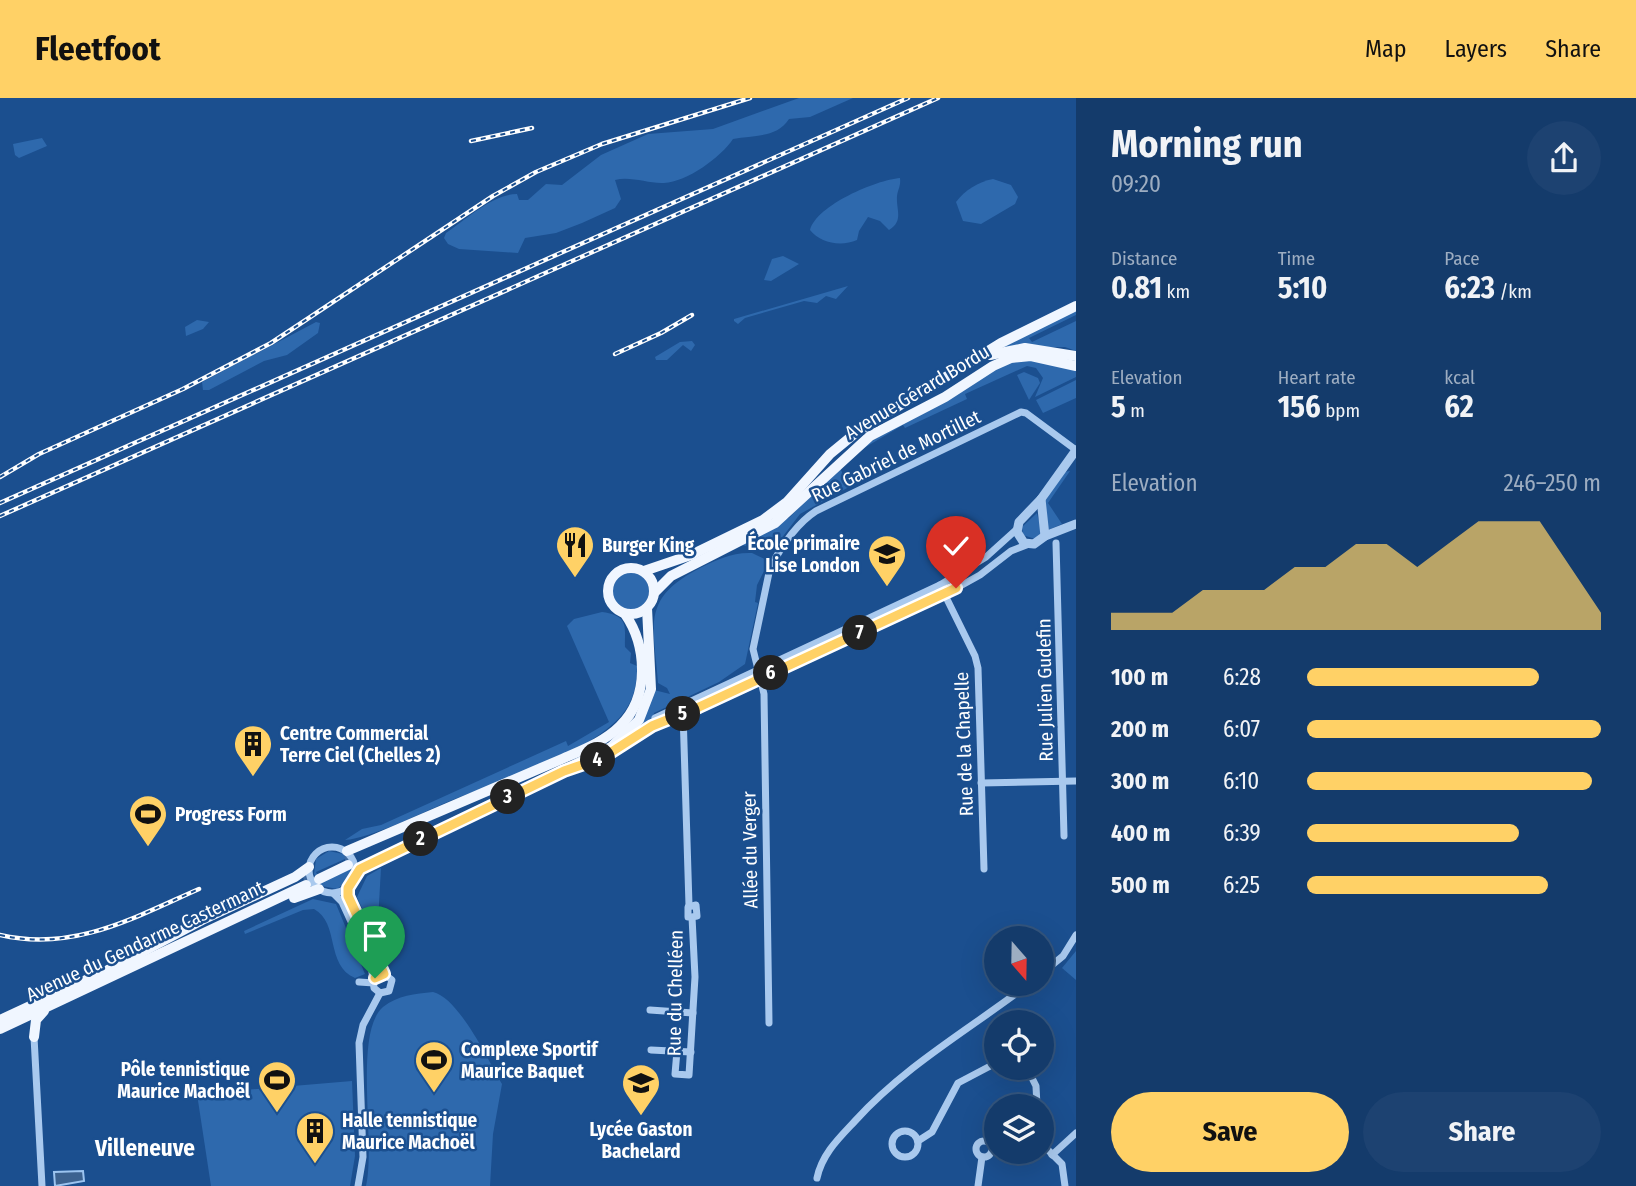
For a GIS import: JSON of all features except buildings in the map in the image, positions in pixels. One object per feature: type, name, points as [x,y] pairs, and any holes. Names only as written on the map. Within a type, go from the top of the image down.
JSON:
[{"type":"main road","points":[[872,422],[1001,344],[1076,306]]},
{"type":"main road","points":[[872,422],[999,352],[1034,348],[1076,356]]},
{"type":"main road","name":"Avenue Gérard Bordu","points":[[622,736],[639,720],[651,689],[647,608],[654,593],[671,576],[775,523],[870,436],[945,397],[993,366],[1031,356],[1076,366]]},
{"type":"main road","name":"Avenue Gérard Bordu","points":[[562,759],[606,737],[632,710],[640,687],[642,660],[635,630],[625,614],[610,603],[609,583],[622,569],[644,571],[691,555],[763,520],[787,502],[839,446],[872,422]]},
{"type":"main road","points":[[644,571],[652,581],[654,593]]},
{"type":"main road","points":[[625,614],[634,614],[647,608]]},
{"type":"main road","points":[[349,863],[371,863],[564,771],[611,747],[622,736]]},
{"type":"main road","points":[[562,759],[360,857],[622,736]]},
{"type":"main road","points":[[34,1037],[36,1020],[46,1008],[562,759]]},
{"type":"main road","points":[[34,1037],[30,1011],[32,1000],[41,994],[105,971],[202,920],[289,880],[316,877]]},
{"type":"main road","name":"Avenue du Gendarme Castermant","points":[[3,1025],[30,1011],[46,1008],[305,883],[105,971]]},
{"type":"main road","points":[[3,1025],[25,1025],[34,1037]]},
{"type":"street","name":"Rue Gabriel de Mortillet","points":[[760,678],[753,649],[770,568],[806,517],[1021,412],[1076,450]]},
{"type":"street","points":[[564,771],[602,758],[645,729],[757,668],[940,585],[986,558],[1017,528],[1021,519],[1041,499],[1076,450]]},
{"type":"street","points":[[1041,499],[1043,538]]},
{"type":"street","points":[[655,718],[681,711],[760,678],[829,647],[839,639],[884,619],[901,615],[980,575],[1011,551],[1076,524]]},
{"type":"street","points":[[1017,528],[1019,538],[1029,544]]},
{"type":"street","points":[[1043,538],[1056,543],[1064,528]]},
{"type":"street","name":"Rue Julien Gudefin","points":[[1056,543],[1064,836]]},
{"type":"street","name":"Rue de la Chapelle","points":[[940,585],[977,662],[984,869]]},
{"type":"street","points":[[760,678],[765,669],[800,654],[807,646]]},
{"type":"street","name":"Allée du Verger","points":[[760,678],[764,694],[769,1023]]},
{"type":"street","name":"Rue du Chelléen","points":[[677,1051],[675,1074],[690,1074],[695,977],[692,917],[688,915],[681,711]]},
{"type":"street","points":[[981,783],[1076,782]]},
{"type":"street","points":[[337,847],[349,863],[348,899],[384,974],[391,978],[393,986],[387,993],[380,993],[342,902],[316,877],[316,854],[325,848],[337,847]]},
{"type":"street","points":[[334,894],[348,888]]},
{"type":"street","points":[[1054,963],[1063,956],[1076,935]]},
{"type":"street","points":[[359,982],[374,980],[384,974]]},
{"type":"street","points":[[358,1186],[363,1157],[359,1043],[363,1026],[380,993]]},
{"type":"street","points":[[817,1178],[821,1161],[835,1143],[905,1071],[1012,996]]},
{"type":"street","points":[[650,1010],[693,1013]]},
{"type":"street","points":[[34,1037],[42,1186]]},
{"type":"street","points":[[651,1050],[691,1052]]},
{"type":"street","points":[[918,1141],[932,1132],[958,1083],[984,1069]]},
{"type":"street","points":[[1054,1153],[1076,1133]]},
{"type":"street","points":[[978,1186],[982,1157]]},
{"type":"street","points":[[1054,1157],[1063,1167],[1065,1186]]},
{"type":"shaded area","points":[[799,98],[853,98],[810,117],[789,119],[772,133],[733,139],[712,161],[673,182],[615,180],[621,199],[615,208],[556,233],[525,238],[518,253],[459,249],[448,244],[444,238],[446,233],[470,215],[498,198],[517,194],[519,200],[528,200],[546,184],[562,185],[601,155],[648,134],[713,129]]},
{"type":"shaded area","points":[[42,138],[47,146],[19,158],[15,155],[13,144]]},
{"type":"shaded area","points":[[900,178],[897,196],[898,219],[889,230],[880,221],[868,217],[857,240],[838,243],[825,241],[810,230],[815,221],[835,203],[877,183]]},
{"type":"shaded area","points":[[993,179],[1011,185],[1018,197],[1015,204],[981,224],[963,221],[956,202],[972,187]]},
{"type":"shaded area","points":[[783,256],[799,264],[771,281],[764,280],[772,259]]},
{"type":"shaded area","points":[[848,286],[836,299],[826,296],[817,303],[804,301],[745,318],[738,324],[734,321],[734,319]]},
{"type":"shaded area","points":[[1076,309],[1076,315],[1029,338],[1032,342],[1076,321],[1076,351],[1065,347],[999,347]]},
{"type":"shaded area","points":[[197,320],[209,322],[203,329],[186,336],[185,327]]},
{"type":"shaded area","points":[[316,322],[320,323],[318,333],[287,355],[264,361],[209,390],[203,390],[202,382]]},
{"type":"shaded area","points":[[692,341],[695,345],[691,351],[683,345],[667,360],[656,360],[655,357],[680,342]]},
{"type":"shaded area","points":[[1023,358],[1076,369],[1076,377],[1035,397],[1043,378],[1036,368],[1027,366],[965,394],[967,399],[905,428],[903,425],[864,448],[840,468],[849,487],[800,514],[771,552],[742,545],[790,517],[848,455],[998,366]]},
{"type":"shaded area","points":[[1024,372],[1038,378],[1040,383],[1029,400],[1017,375]]},
{"type":"shaded area","points":[[1076,380],[1076,398],[1043,413],[1036,400]]},
{"type":"shaded area","points":[[1070,471],[1048,503],[1062,524],[1048,530],[1045,501],[1064,472]]},
{"type":"shaded area","points":[[1037,513],[1042,534],[1035,539],[1023,535],[1022,527]]},
{"type":"shaded area","points":[[752,553],[769,561],[757,585],[755,602],[758,603],[745,664],[719,682],[654,713],[652,723],[622,745],[654,690],[670,694],[667,688],[658,683],[654,629],[659,603],[681,579],[700,568],[731,555]]},
{"type":"shaded area","points":[[630,572],[644,577],[649,591],[644,605],[630,610],[616,605],[611,591],[616,577]]},
{"type":"shaded area","points":[[602,612],[622,620],[625,647],[631,653],[630,663],[637,666],[632,697],[625,711],[614,723],[598,736],[557,759],[381,830],[345,840],[362,829],[381,825],[566,741],[568,746],[609,722],[567,626],[574,619]]},
{"type":"shaded area","points":[[329,851],[343,854],[352,866],[350,879],[337,889],[322,886],[314,874],[316,859]],"holes":[[[345,859],[349,868],[320,881],[316,872]]]},
{"type":"shaded area","points":[[381,868],[376,939],[357,897],[367,876]]},
{"type":"shaded area","points":[[313,899],[336,904],[365,974],[355,978],[346,972],[336,954],[327,924],[322,915],[314,909],[303,910],[245,934],[244,931]]},
{"type":"shaded area","points":[[1076,951],[1076,980],[1062,968]]},
{"type":"shaded area","name":"Complexe Sportif Maurice Baquet","points":[[433,992],[443,997],[463,1017],[502,1084],[493,1134],[490,1186],[366,1186],[369,1144],[367,1064],[374,1020],[383,1007],[395,1000]]},
{"type":"shaded area","name":"Pôle tennistique Maurice Machoël","points":[[352,1081],[355,1156],[350,1186],[211,1186],[197,1094]]},
{"type":"shaded area","points":[[83,1171],[84,1181],[55,1186],[54,1172]]},
{"type":"tunnel","points":[[346,861],[359,855]]},
{"type":"tunnel","points":[[304,880],[317,875]]},
{"type":"railway","points":[[0,477],[39,454],[183,389],[271,343],[493,196],[536,172],[602,144],[750,98]]},
{"type":"railway","points":[[0,503],[908,98]]},
{"type":"railway","points":[[0,516],[938,98]]},
{"type":"railway","points":[[471,141],[532,128]]},
{"type":"railway","points":[[615,354],[692,315]]},
{"type":"railway","points":[[0,935],[27,939],[78,936],[127,921],[199,889]]},
{"type":"place","name":"Burger King","points":[[575,579]]},
{"type":"place","name":"École primaire Lise London","points":[[887,588]]},
{"type":"place","name":"Centre Commercial Terre Ciel (Chelles 2)","points":[[253,778]]},
{"type":"place","name":"Progress Form","points":[[148,848]]},
{"type":"place","name":"Complexe Sportif Maurice Baquet","points":[[434,1094]]},
{"type":"place","name":"Pôle tennistique Maurice Machoël","points":[[277,1114]]},
{"type":"place","name":"Lycée Gaston Bachelard","points":[[641,1117]]},
{"type":"place","name":"Halle tennistique Maurice Machoël","points":[[315,1165]]},
{"type":"district","name":"Villeneuve","points":[[145,1148]]},
{"type":"route","points":[[375,978],[384,974],[348,896],[348,888],[360,869],[564,771],[602,758],[645,729],[699,707],[956,588]]}]
